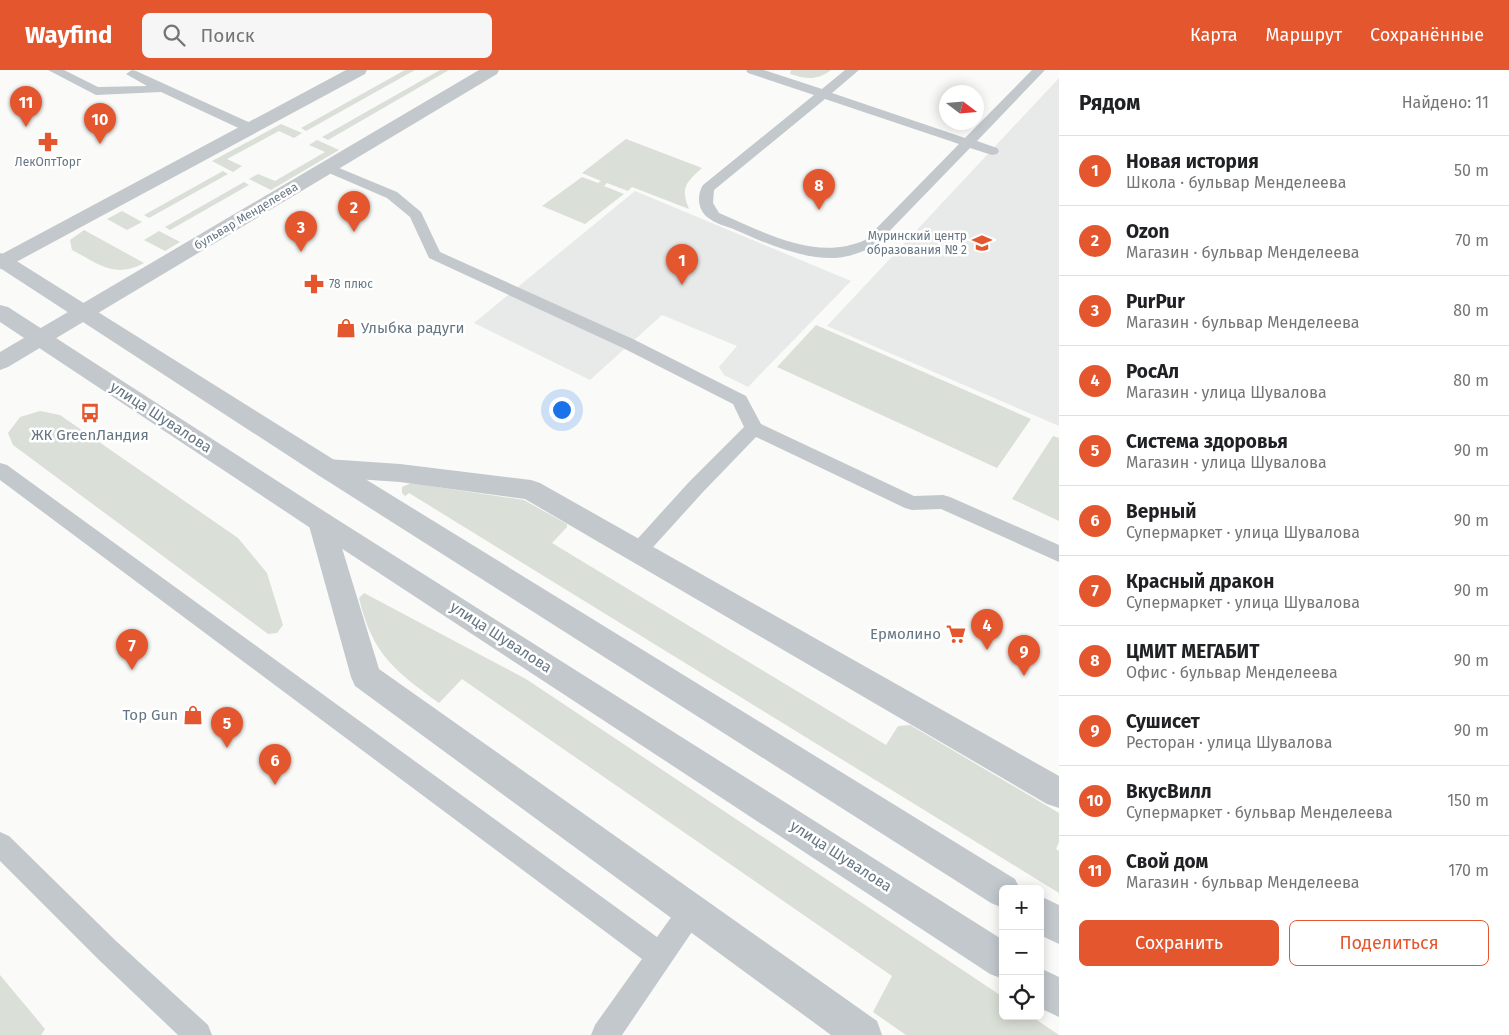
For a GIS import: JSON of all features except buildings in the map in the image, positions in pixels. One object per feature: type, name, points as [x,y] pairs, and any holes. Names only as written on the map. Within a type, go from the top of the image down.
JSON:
[{"type":"street","points":[[1,261],[360,70]]},
{"type":"street","name":"бульвар Менделеева","points":[[0,362],[491,70]]},
{"type":"street","points":[[1,261],[85,312],[328,468],[999,888]]},
{"type":"street","name":"улица Шувалова","points":[[0,312],[321,522],[999,958]]},
{"type":"street","points":[[328,468],[400,473],[531,490],[1059,793]]},
{"type":"street","points":[[321,522],[366,677],[863,1035]]},
{"type":"street","points":[[1044,917],[1059,926]]},
{"type":"street","points":[[1044,989],[1059,998]]},
{"type":"lane","points":[[54,70],[96,90],[164,89]]},
{"type":"lane","points":[[752,70],[992,151]]},
{"type":"lane","points":[[853,70],[708,188],[704,197],[707,207],[714,216],[804,250],[822,254],[859,250],[870,243],[1039,70]]},
{"type":"lane","points":[[96,90],[136,72],[164,89],[250,128]]},
{"type":"lane","points":[[327,167],[392,195],[416,215],[434,255],[629,344],[740,400],[754,428],[912,503],[943,502],[1059,554]]},
{"type":"lane","points":[[638,551],[696,487],[754,428]]},
{"type":"lane","points":[[0,470],[659,955]]},
{"type":"lane","points":[[0,844],[107,950],[198,1035]]},
{"type":"lane","points":[[605,1035],[691,911]]},
{"type":"shaded area","points":[[405,70],[415,70],[306,131],[301,128]]},
{"type":"shaded area","points":[[440,70],[449,70],[328,140],[322,137]]},
{"type":"shaded area","points":[[791,70],[831,70],[821,76],[811,78],[790,74]]},
{"type":"shaded area","name":"Муринский центр образования № 2","points":[[1059,78],[1059,426],[827,326]]},
{"type":"shaded area","points":[[281,124],[302,133],[294,138],[279,131],[227,159],[242,166],[233,172],[212,161]]},
{"type":"shaded area","points":[[626,139],[702,168],[686,186],[685,195],[689,209],[632,187],[628,191],[607,183],[604,186],[624,194],[585,224],[542,206],[582,177],[598,183],[601,181],[582,173]]},
{"type":"shaded area","points":[[317,140],[339,150],[271,190],[249,179],[258,174],[275,181],[325,152],[309,145]]},
{"type":"shaded area","points":[[223,171],[228,174],[149,218],[144,215]]},
{"type":"shaded area","points":[[244,182],[249,185],[170,230],[165,227]]},
{"type":"shaded area","points":[[635,191],[851,281],[748,387],[724,375],[719,367],[737,346],[662,315],[590,380],[474,323]]},
{"type":"shaded area","points":[[122,211],[142,222],[127,230],[107,219]]},
{"type":"shaded area","points":[[84,230],[144,263],[133,268],[115,270],[90,260],[72,250],[70,240]]},
{"type":"shaded area","points":[[159,231],[180,242],[165,251],[144,240]]},
{"type":"shaded area","points":[[816,325],[1031,419],[997,468],[777,367]]},
{"type":"shaded area","points":[[40,411],[60,415],[238,538],[267,573],[283,625],[277,633],[268,634],[13,445],[8,433],[20,417]]},
{"type":"shaded area","points":[[1053,436],[1059,438],[1059,521],[1012,499]]},
{"type":"shaded area","points":[[411,483],[524,500],[567,524],[567,527],[552,543],[886,745],[898,726],[910,725],[1059,813],[1059,842],[1056,849],[1059,851],[1059,893],[409,493],[405,496],[402,493],[402,487]]},
{"type":"shaded area","points":[[364,593],[526,679],[999,994],[999,1020],[1037,1020],[1059,1035],[906,1035],[873,1012],[892,976],[462,679],[439,703],[410,681],[387,660],[371,634],[359,598]]},
{"type":"shaded area","points":[[0,975],[45,1029],[41,1035],[0,1035]]},
{"type":"place","name":"Свой дом","points":[[26,127]]},
{"type":"place","name":"ЛекОптТорг","points":[[48,142]]},
{"type":"place","name":"ВкусВилл","points":[[100,144]]},
{"type":"place","name":"ЦМИТ МЕГАБИТ","points":[[819,210]]},
{"type":"place","name":"Ozon","points":[[354,232]]},
{"type":"place","name":"Муринский центр образования № 2","points":[[982,243]]},
{"type":"place","name":"PurPur","points":[[301,252]]},
{"type":"place","name":"78 плюс","points":[[314,284]]},
{"type":"place","name":"Новая история","points":[[682,285]]},
{"type":"place","name":"Улыбка радуги","points":[[346,328]]},
{"type":"place","name":"ЖК GreenЛандия","points":[[90,413]]},
{"type":"place","name":"Ермолино","points":[[956,634]]},
{"type":"place","name":"РосАл","points":[[987,650]]},
{"type":"place","name":"Красный дракон","points":[[132,670]]},
{"type":"place","name":"Сушисет","points":[[1024,676]]},
{"type":"place","name":"Top Gun","points":[[193,715]]},
{"type":"place","name":"Система здоровья","points":[[227,748]]},
{"type":"place","name":"Верный","points":[[275,785]]}]
